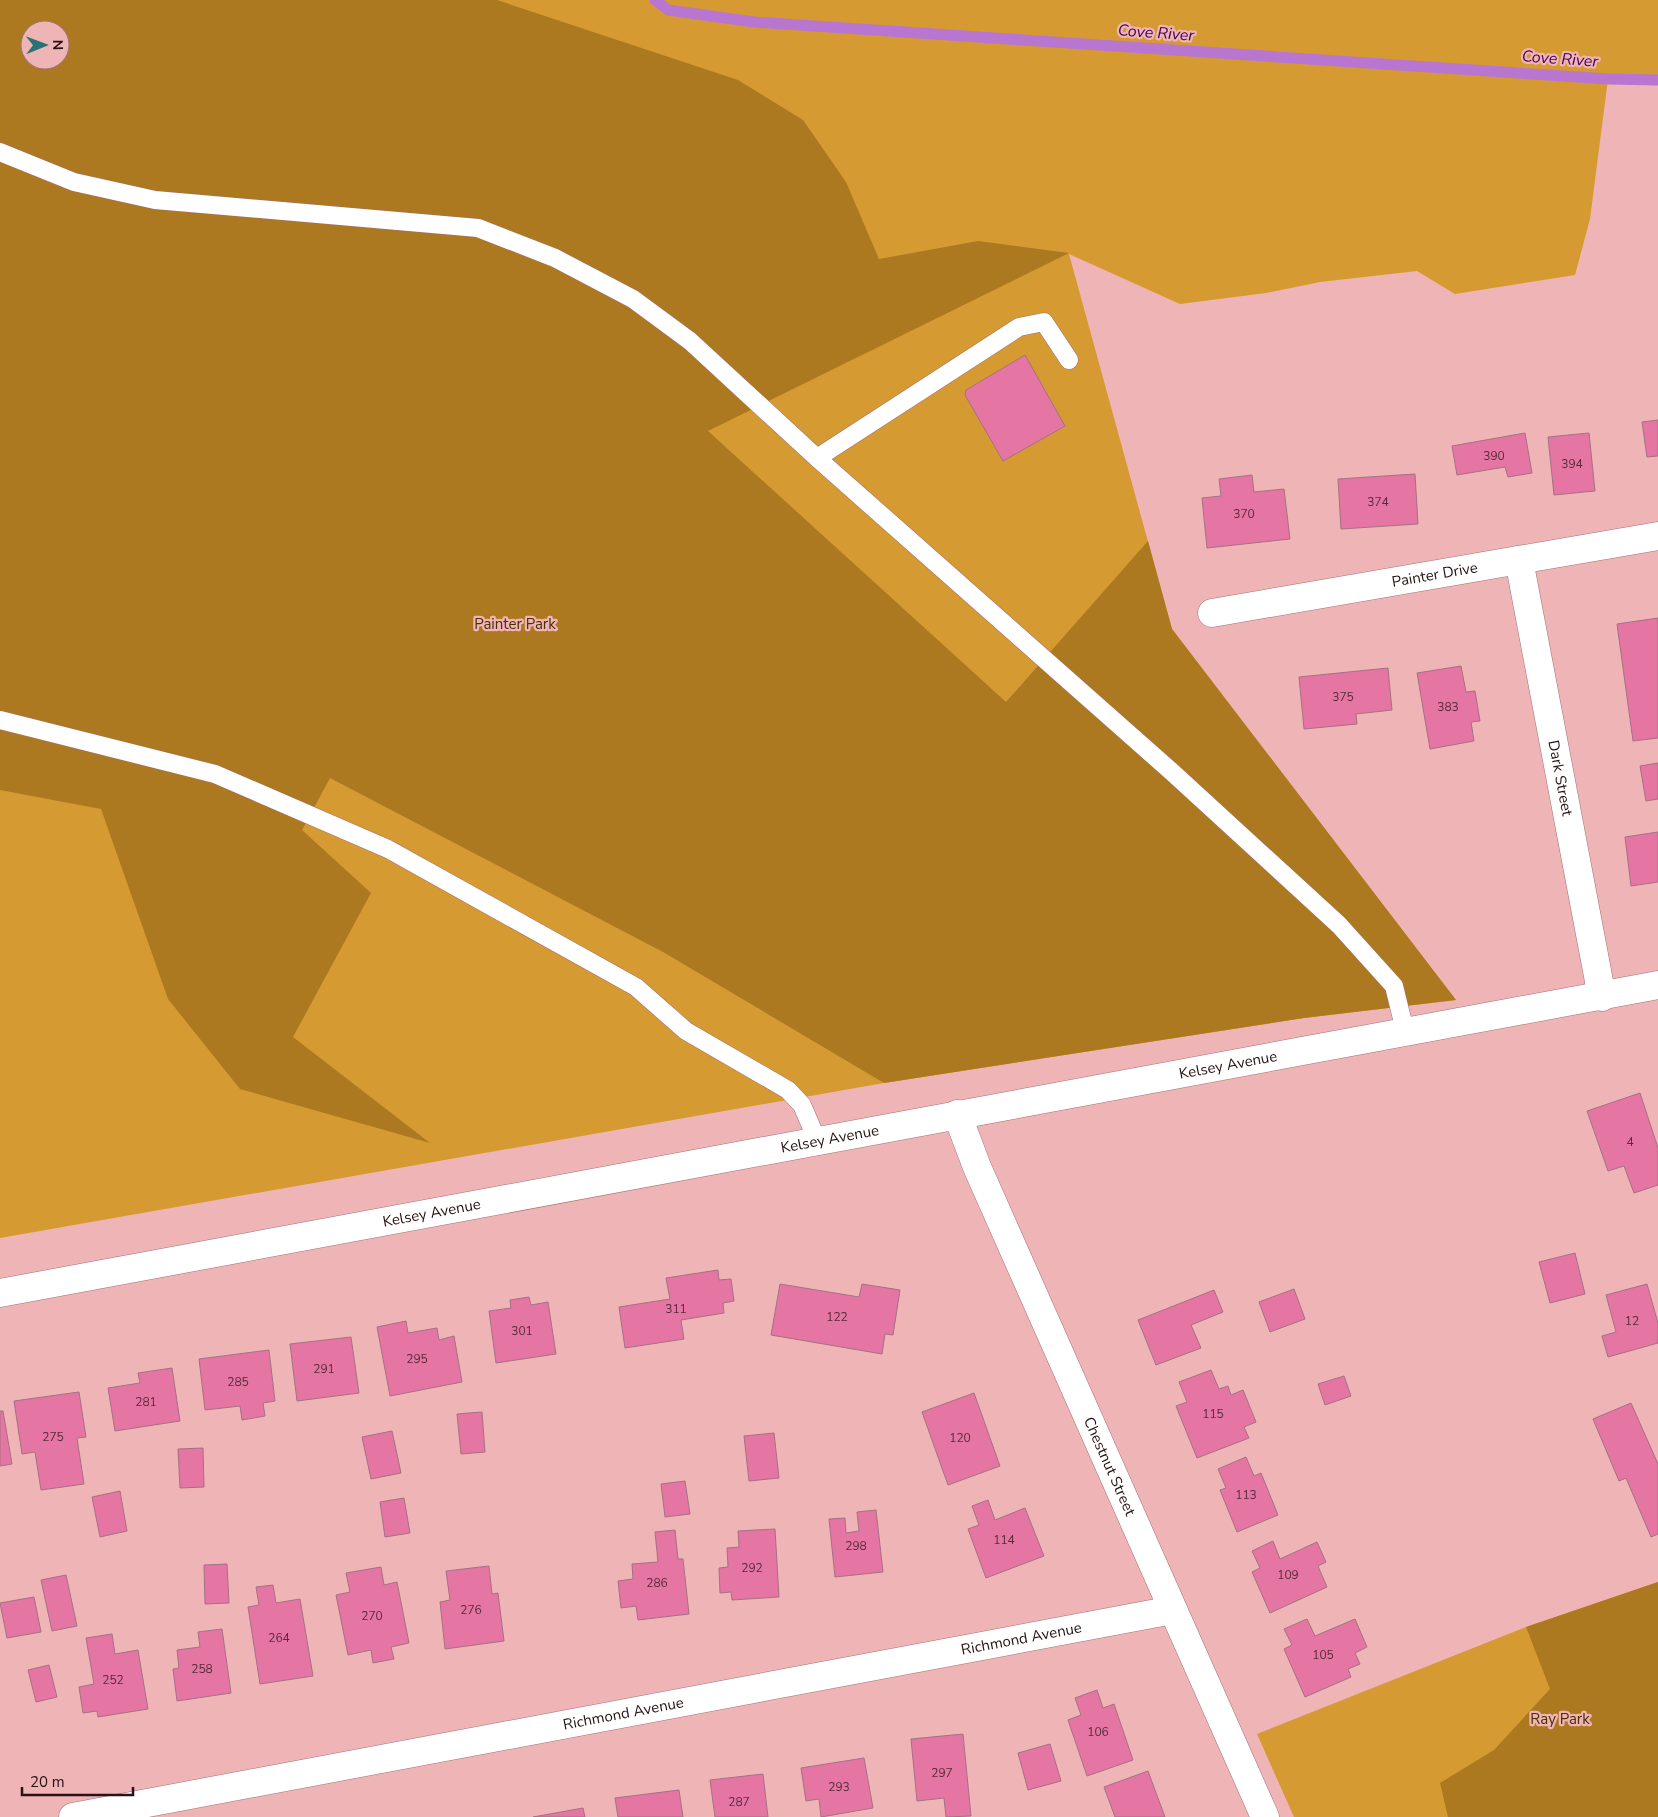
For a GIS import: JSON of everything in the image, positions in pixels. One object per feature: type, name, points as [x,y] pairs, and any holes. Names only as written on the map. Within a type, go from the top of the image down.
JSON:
[{"type":"street","name":"Painter Drive","points":[[1212,613],[1658,536]]},
{"type":"street","name":"Dark Street","points":[[1519,560],[1602,997]]},
{"type":"street","name":"Kelsey Avenue","points":[[0,1293],[1405,1031],[1602,997],[1658,985]]},
{"type":"street","name":"Chestnut Street","points":[[957,1114],[977,1167],[1265,1817]]},
{"type":"street","name":"Richmond Avenue","points":[[73,1817],[1173,1610]]},
{"type":"lane","points":[[0,152],[74,182],[155,200],[478,228],[555,258],[633,299],[690,341],[817,458],[1172,772],[1339,924],[1394,986],[1405,1031]]},
{"type":"lane","points":[[817,458],[1019,326],[1044,322],[1069,360]]},
{"type":"lane","points":[[0,720],[215,774],[388,850],[636,987],[686,1031],[788,1090],[802,1104],[817,1140]]},
{"type":"green space","name":"Painter Park","points":[[0,0],[1658,0],[1658,80],[1608,79],[1590,219],[1575,275],[1455,294],[1417,271],[1320,282],[1266,293],[1180,304],[1069,254],[1172,629],[1456,1000],[1304,1018],[884,1083],[0,1238]]},
{"type":"green space","name":"Painter Park","points":[[0,0],[497,0],[738,80],[803,120],[846,182],[879,259],[978,241],[1069,253],[708,431],[1006,702],[1148,541],[1172,629],[1456,1000],[1304,1018],[884,1083],[663,952],[330,778],[302,830],[371,893],[293,1037],[430,1143],[240,1089],[168,999],[101,809],[0,790]]},
{"type":"green space","name":"Ray Park","points":[[1658,1582],[1658,1817],[1294,1817],[1257,1734],[1526,1627]]},
{"type":"green space","points":[[1658,1582],[1658,1817],[1448,1817],[1440,1783],[1494,1750],[1550,1689],[1526,1627]]},
{"type":"building","points":[[1025,355],[1065,426],[1003,461],[965,395],[966,390]]},
{"type":"building","points":[[1658,420],[1658,456],[1647,457],[1642,422]]},
{"type":"building","points":[[1525,433],[1532,473],[1508,477],[1505,467],[1457,475],[1452,446]]},
{"type":"building","points":[[1589,433],[1595,491],[1554,495],[1548,437]]},
{"type":"building","points":[[1415,474],[1418,524],[1341,529],[1338,479]]},
{"type":"building","points":[[1252,475],[1254,492],[1284,489],[1290,539],[1207,548],[1202,498],[1221,496],[1219,479]]},
{"type":"building","points":[[1658,618],[1658,738],[1633,741],[1617,624]]},
{"type":"building","points":[[1461,666],[1466,692],[1475,691],[1480,721],[1471,722],[1474,741],[1430,749],[1417,673]]},
{"type":"building","points":[[1388,668],[1392,710],[1356,714],[1357,724],[1304,729],[1299,677]]},
{"type":"building","points":[[1658,763],[1658,799],[1646,801],[1640,766]]},
{"type":"building","points":[[1658,832],[1658,882],[1631,886],[1625,837]]},
{"type":"building","points":[[1640,1093],[1658,1148],[1658,1185],[1634,1193],[1624,1166],[1608,1171],[1587,1111]]},
{"type":"building","points":[[1575,1253],[1585,1294],[1550,1303],[1539,1262]]},
{"type":"building","points":[[718,1270],[719,1280],[731,1279],[734,1301],[723,1303],[724,1313],[681,1320],[684,1339],[625,1348],[619,1307],[670,1299],[666,1278]]},
{"type":"building","points":[[780,1284],[859,1297],[862,1284],[900,1290],[893,1335],[885,1334],[882,1354],[771,1335]]},
{"type":"building","points":[[1647,1284],[1658,1323],[1658,1343],[1608,1357],[1602,1336],[1616,1332],[1606,1295]]},
{"type":"building","points":[[1294,1289],[1305,1319],[1270,1332],[1259,1302]]},
{"type":"building","points":[[1214,1290],[1223,1312],[1191,1325],[1201,1348],[1156,1365],[1138,1320]]},
{"type":"building","points":[[529,1297],[531,1305],[548,1302],[556,1354],[496,1363],[489,1311],[511,1308],[510,1300]]},
{"type":"building","points":[[406,1321],[408,1333],[437,1328],[439,1340],[454,1336],[462,1382],[390,1396],[377,1327]]},
{"type":"building","points":[[351,1337],[359,1393],[297,1401],[290,1344]]},
{"type":"building","points":[[269,1350],[275,1401],[263,1403],[265,1416],[242,1420],[240,1406],[205,1410],[199,1359]]},
{"type":"building","points":[[172,1368],[180,1421],[115,1431],[108,1388],[140,1383],[138,1373]]},
{"type":"building","points":[[1211,1370],[1219,1389],[1228,1386],[1231,1395],[1243,1390],[1256,1422],[1244,1427],[1249,1438],[1197,1458],[1176,1406],[1187,1402],[1179,1382]]},
{"type":"building","points":[[1344,1376],[1351,1396],[1325,1405],[1318,1384]]},
{"type":"building","points":[[79,1392],[86,1437],[77,1438],[84,1484],[41,1490],[35,1452],[22,1454],[14,1401]]},
{"type":"building","points":[[974,1393],[1000,1466],[948,1485],[922,1412]]},
{"type":"building","points":[[1631,1403],[1658,1464],[1658,1534],[1651,1537],[1626,1478],[1619,1481],[1593,1419]]},
{"type":"building","points":[[0,1411],[3,1411],[12,1464],[0,1466]]},
{"type":"building","points":[[482,1412],[485,1452],[461,1454],[457,1414]]},
{"type":"building","points":[[392,1431],[401,1473],[371,1479],[362,1437]]},
{"type":"building","points":[[774,1433],[779,1478],[749,1481],[744,1436]]},
{"type":"building","points":[[203,1448],[204,1487],[180,1488],[178,1449]]},
{"type":"building","points":[[1246,1457],[1254,1476],[1261,1473],[1278,1515],[1237,1532],[1220,1490],[1226,1488],[1218,1469]]},
{"type":"building","points":[[685,1481],[690,1514],[665,1517],[661,1484]]},
{"type":"building","points":[[120,1491],[127,1531],[100,1537],[92,1497]]},
{"type":"building","points":[[404,1498],[410,1533],[385,1537],[380,1502]]},
{"type":"building","points":[[988,1500],[995,1520],[1025,1508],[1044,1556],[986,1578],[968,1529],[979,1525],[972,1506]]},
{"type":"building","points":[[876,1510],[883,1572],[835,1577],[829,1519],[845,1518],[846,1533],[859,1531],[857,1512]]},
{"type":"building","points":[[775,1529],[779,1597],[732,1600],[731,1592],[720,1593],[719,1568],[728,1567],[727,1548],[739,1547],[738,1531]]},
{"type":"building","points":[[675,1530],[678,1559],[683,1559],[689,1614],[638,1620],[636,1606],[621,1608],[618,1581],[633,1579],[632,1564],[658,1562],[655,1532]]},
{"type":"building","points":[[1273,1541],[1280,1559],[1317,1542],[1326,1562],[1318,1566],[1327,1587],[1270,1613],[1252,1572],[1260,1568],[1252,1551]]},
{"type":"building","points":[[227,1564],[229,1603],[205,1604],[204,1565]]},
{"type":"building","points":[[489,1566],[492,1594],[498,1593],[504,1641],[445,1649],[440,1602],[450,1600],[446,1571]]},
{"type":"building","points":[[381,1567],[384,1585],[397,1582],[409,1643],[391,1647],[394,1659],[373,1663],[371,1650],[348,1655],[336,1595],[350,1592],[346,1573]]},
{"type":"building","points":[[66,1575],[77,1626],[52,1631],[41,1580]]},
{"type":"building","points":[[273,1585],[276,1603],[300,1599],[313,1676],[260,1684],[248,1607],[259,1605],[256,1587]]},
{"type":"building","points":[[34,1597],[41,1632],[7,1638],[0,1603]]},
{"type":"building","points":[[1307,1619],[1315,1636],[1355,1619],[1367,1647],[1355,1653],[1360,1664],[1348,1669],[1351,1677],[1305,1697],[1284,1649],[1292,1645],[1284,1629]]},
{"type":"building","points":[[222,1629],[231,1693],[177,1701],[173,1669],[179,1668],[177,1650],[200,1647],[198,1632]]},
{"type":"building","points":[[112,1634],[115,1654],[138,1650],[148,1709],[98,1717],[97,1711],[83,1713],[79,1687],[94,1684],[86,1638]]},
{"type":"building","points":[[49,1665],[57,1697],[36,1702],[28,1670]]},
{"type":"building","points":[[1097,1690],[1103,1708],[1114,1704],[1133,1760],[1087,1776],[1068,1720],[1081,1715],[1075,1698]]},
{"type":"building","points":[[963,1734],[971,1816],[946,1817],[944,1798],[917,1801],[911,1739]]},
{"type":"building","points":[[1050,1744],[1061,1781],[1028,1790],[1018,1753]]},
{"type":"building","points":[[864,1758],[873,1808],[821,1817],[819,1799],[806,1801],[801,1768]]},
{"type":"building","points":[[1148,1771],[1165,1817],[1115,1817],[1104,1787]]},
{"type":"building","points":[[763,1774],[768,1817],[715,1817],[710,1780]]},
{"type":"building","points":[[679,1790],[683,1817],[618,1817],[615,1798]]},
{"type":"building","points":[[583,1808],[585,1817],[533,1817]]},
{"type":"waterway","name":"Cove River","points":[[655,0],[668,10],[754,22],[1608,79],[1658,80]]}]
